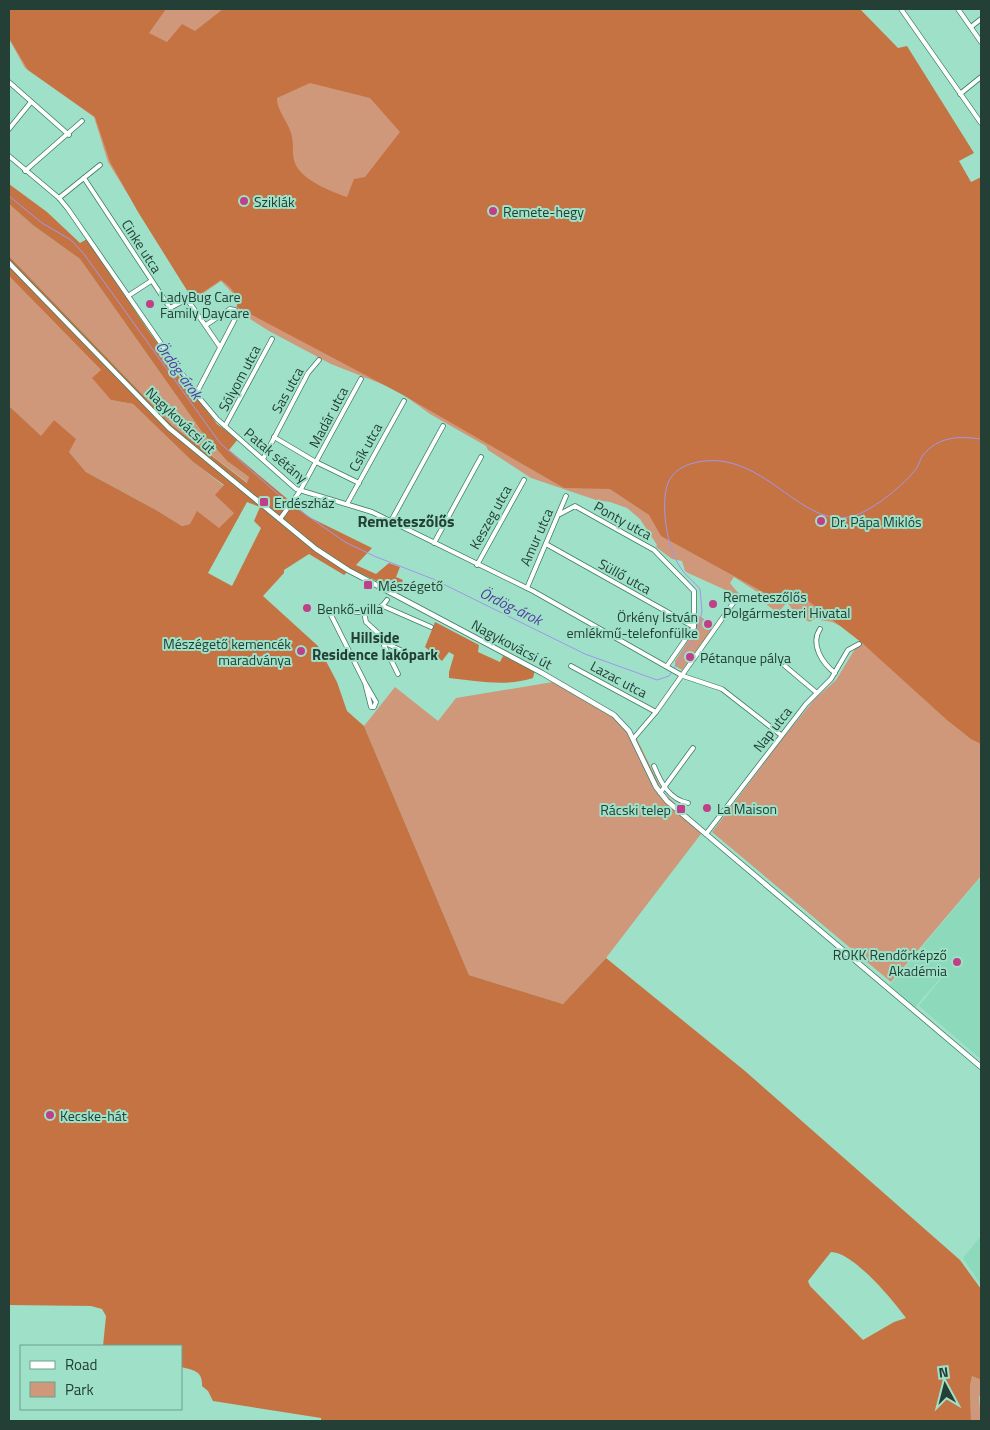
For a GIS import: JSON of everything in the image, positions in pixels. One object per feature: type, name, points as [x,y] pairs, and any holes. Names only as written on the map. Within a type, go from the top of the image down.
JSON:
[{"type":"street","points":[[901,9],[981,123]]},
{"type":"street","points":[[958,9],[981,42]]},
{"type":"street","points":[[971,27],[981,19]]},
{"type":"street","points":[[960,94],[981,78]]},
{"type":"street","points":[[9,82],[68,134]]},
{"type":"street","points":[[9,129],[31,102]]},
{"type":"street","points":[[26,171],[82,121]]},
{"type":"street","name":"Patak sétány","points":[[9,156],[59,198],[86,232],[196,394],[225,426],[300,491],[372,512],[526,588],[680,674],[722,689],[781,735]]},
{"type":"street","points":[[59,198],[100,165]]},
{"type":"street","name":"Cinke utca","points":[[84,178],[170,308],[187,299],[220,347]]},
{"type":"street","name":"Nagykovácsi út","points":[[9,263],[169,428],[316,549],[348,570],[614,714],[625,725],[660,793],[981,1067]]},
{"type":"street","points":[[128,296],[151,281]]},
{"type":"street","points":[[196,394],[236,316],[235,310],[232,308],[206,325]]},
{"type":"street","name":"Sólyom utca","points":[[225,426],[272,340]]},
{"type":"street","name":"Sas utca","points":[[263,459],[308,373],[319,360]]},
{"type":"street","name":"Madár utca","points":[[280,519],[300,491],[360,379]]},
{"type":"street","name":"Csík utca","points":[[347,504],[404,401]]},
{"type":"street","points":[[391,521],[443,426]]},
{"type":"street","points":[[274,437],[316,462],[358,483]]},
{"type":"street","points":[[434,543],[481,457]]},
{"type":"street","name":"Keszeg utca","points":[[477,564],[524,480]]},
{"type":"street","name":"Amur utca","points":[[526,588],[560,514],[566,496]]},
{"type":"street","name":"Ponty utca","points":[[560,514],[575,506],[652,548],[692,589],[696,597],[694,627]]},
{"type":"street","name":"Süllő utca","points":[[546,544],[694,627]]},
{"type":"street","points":[[633,740],[656,712],[680,674],[736,598]]},
{"type":"street","points":[[365,683],[371,707],[374,708],[376,702],[333,622],[332,616],[334,610],[374,611],[383,606],[387,600]]},
{"type":"street","points":[[383,606],[431,627]]},
{"type":"street","points":[[364,612],[366,622],[378,633],[398,674]]},
{"type":"street","points":[[667,666],[694,627]]},
{"type":"street","points":[[820,629],[815,636],[815,642],[824,663],[835,673]]},
{"type":"street","points":[[381,641],[410,655]]},
{"type":"street","name":"Nap utca","points":[[706,834],[781,735],[835,673],[849,648],[859,644]]},
{"type":"street","name":"Lazac utca","points":[[571,666],[656,712]]},
{"type":"street","points":[[785,666],[817,694]]},
{"type":"street","points":[[660,793],[693,748]]},
{"type":"street","points":[[654,766],[664,788],[678,800],[688,803]]},
{"type":"shaded area","points":[[9,9],[166,9],[149,33],[167,42],[182,24],[195,31],[223,9],[860,9],[898,48],[907,46],[974,153],[959,161],[971,182],[981,177],[981,744],[971,739],[947,720],[862,643],[798,593],[783,603],[661,536],[649,515],[610,489],[564,488],[403,395],[237,307],[237,299],[233,291],[221,280],[194,298],[188,292],[138,212],[110,162],[95,117],[28,70],[9,38]],"holes":[[[310,83],[370,98],[400,132],[365,177],[354,179],[347,197],[316,184],[297,167],[293,157],[291,133],[277,103],[277,98]]]},
{"type":"shaded area","points":[[9,184],[47,212],[80,243],[87,239],[150,333],[217,424],[238,439],[229,450],[309,517],[372,548],[356,565],[376,574],[389,563],[400,567],[396,577],[403,580],[398,591],[351,569],[344,575],[309,554],[284,570],[284,573],[263,596],[318,646],[337,682],[347,711],[364,726],[469,975],[563,1004],[606,958],[745,1071],[960,1260],[981,1289],[981,1380],[972,1376],[970,1386],[971,1421],[321,1421],[321,1418],[213,1401],[208,1391],[202,1386],[199,1374],[193,1370],[182,1367],[182,1345],[103,1345],[106,1316],[102,1309],[91,1306],[9,1305],[9,406],[41,436],[54,420],[76,439],[69,452],[86,472],[182,526],[190,524],[197,511],[219,528],[234,513],[215,495],[224,485],[193,462],[133,404],[111,400],[92,378],[101,370],[9,276],[9,256],[172,425],[247,483],[249,477],[227,461],[202,432],[80,259],[34,226],[9,204]],"holes":[[[247,502],[260,507],[254,521],[261,528],[232,586],[208,573]],[[831,1252],[840,1254],[872,1278],[906,1318],[894,1322],[863,1340],[810,1286],[808,1281]]]},
{"type":"shaded area","points":[[435,622],[479,645],[478,652],[500,662],[503,656],[535,670],[533,678],[502,683],[449,678],[454,655],[449,652],[442,661],[425,647]]},
{"type":"shaded area","name":"ROKK Rendőrképző Akadémia","points":[[981,877],[981,1059],[919,1006],[945,974],[931,961],[944,974],[915,1007],[890,985]]},
{"type":"shaded area","points":[[981,1236],[981,1285],[963,1258]]},
{"type":"green space","points":[[9,9],[811,9],[981,743],[981,876],[891,982],[712,832],[814,700],[836,680],[858,644],[862,643],[916,688],[847,629],[832,622],[814,619],[810,622],[797,616],[787,602],[778,613],[767,605],[770,600],[734,577],[730,583],[736,590],[744,597],[756,602],[739,602],[730,592],[688,573],[685,571],[682,561],[672,559],[656,547],[657,545],[640,519],[627,508],[610,502],[596,500],[531,478],[488,450],[486,446],[430,414],[397,390],[331,364],[269,331],[236,310],[238,299],[221,281],[195,299],[182,282],[108,162],[94,117],[25,68],[9,39]]},
{"type":"green space","points":[[9,204],[34,226],[80,259],[202,432],[227,461],[249,477],[248,483],[172,425],[9,256]]},
{"type":"green space","points":[[9,276],[101,370],[111,400],[133,404],[193,462],[224,486],[234,513],[220,528],[190,524],[182,526],[86,472],[69,452],[54,420],[41,437],[9,406]]},
{"type":"green space","points":[[697,615],[715,625],[682,670],[675,666],[675,661],[697,627]]},
{"type":"green space","points":[[559,681],[616,715],[626,724],[636,737],[663,792],[704,830],[606,958],[563,1004],[469,975],[364,726],[395,687],[438,721],[456,698]]},
{"type":"green space","points":[[972,1376],[981,1380],[981,1395],[979,1397],[981,1421],[971,1421],[970,1386]]},
{"type":"waterway","name":"Ördög-árok","points":[[9,196],[42,223],[71,240],[84,254],[220,443],[288,503]]},
{"type":"waterway","name":"Ördög-árok","points":[[292,505],[345,542],[374,556],[433,579],[585,654],[657,680],[669,676],[698,632],[702,611],[700,589],[680,567],[675,559],[668,538],[665,514],[666,492],[670,479],[677,471],[690,464],[716,461],[739,466],[760,476],[817,512],[836,518],[856,515],[880,502],[911,475],[923,455],[936,444],[957,438],[981,439]]},
{"type":"place","name":"Sziklák","points":[[244,201]]},
{"type":"place","name":"Remete-hegy","points":[[493,211]]},
{"type":"place","name":"LadyBug Care Family Daycare","points":[[150,304]]},
{"type":"place","name":"Erdészház","points":[[264,502]]},
{"type":"place","name":"Dr. Pápa Miklós","points":[[821,521]]},
{"type":"place","name":"Mészégető","points":[[368,585]]},
{"type":"place","name":"Remeteszőlős Polgármesteri Hivatal","points":[[713,604]]},
{"type":"place","name":"Benkő-villa","points":[[307,608]]},
{"type":"place","name":"Örkény István emlékmű-telefonfülke","points":[[708,624]]},
{"type":"place","name":"Mészégető kemencék maradványa","points":[[301,651]]},
{"type":"place","name":"Pétanque pálya","points":[[690,657]]},
{"type":"place","name":"La Maison","points":[[707,808]]},
{"type":"place","name":"Rácski telep","points":[[681,809]]},
{"type":"place","name":"ROKK Rendőrképző Akadémia","points":[[957,962]]},
{"type":"place","name":"Kecske-hát","points":[[50,1115]]},
{"type":"district","name":"Remeteszőlős","points":[[406,521]]},
{"type":"district","name":"Hillside Residence lakópark","points":[[375,646]]}]
